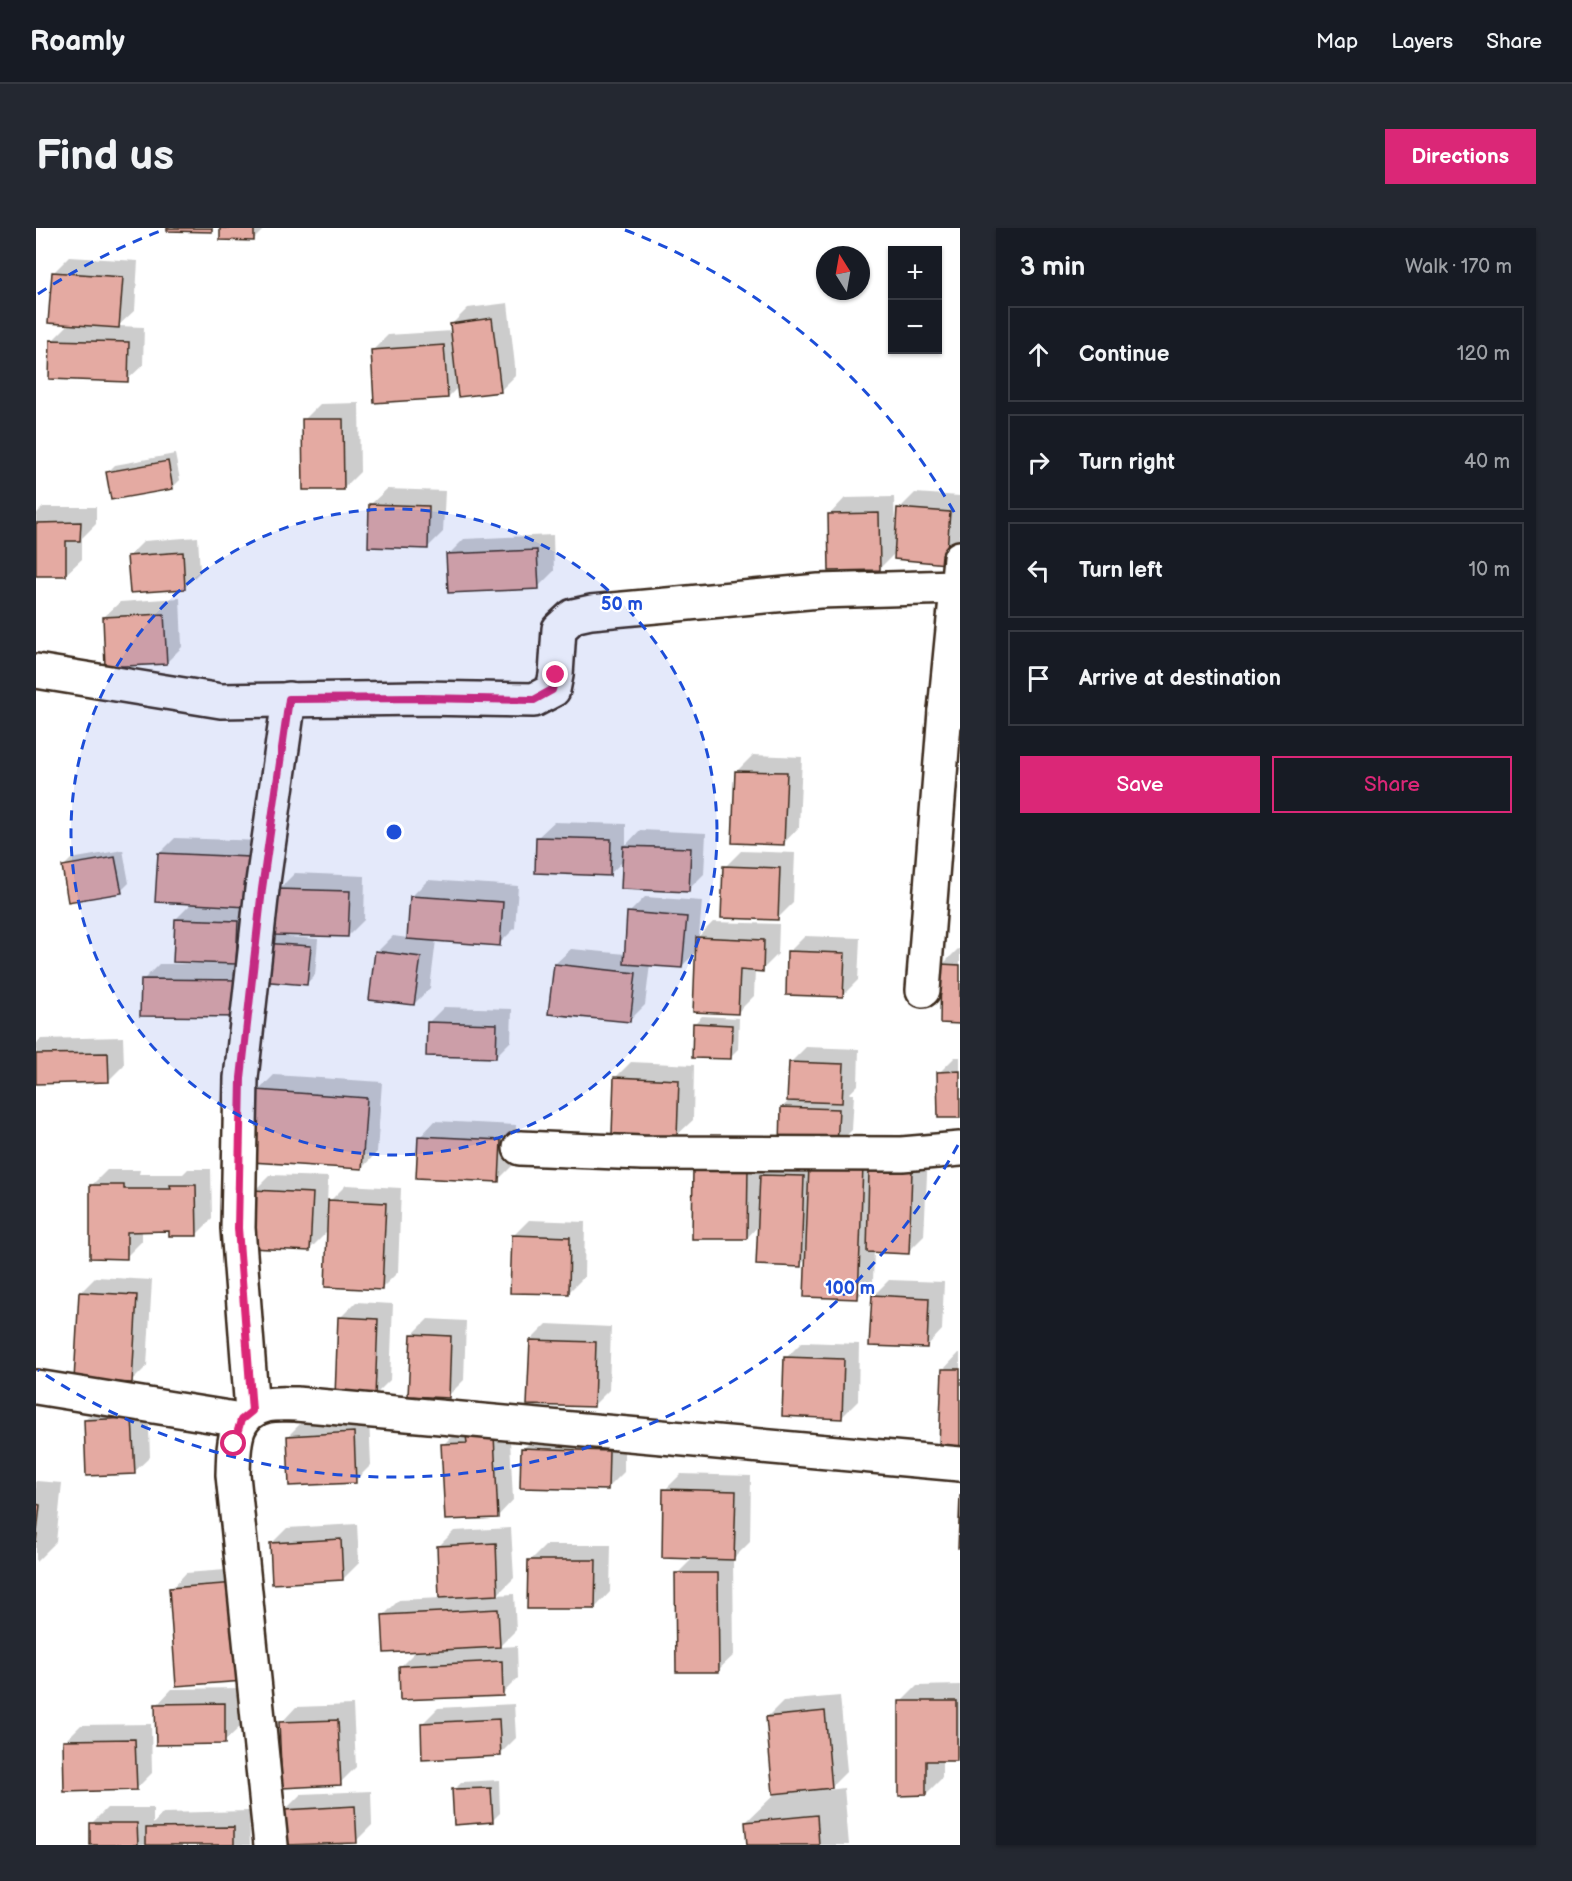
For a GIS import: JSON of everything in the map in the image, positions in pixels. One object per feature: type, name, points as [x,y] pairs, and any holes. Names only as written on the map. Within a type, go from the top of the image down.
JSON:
[{"type":"street","points":[[36,671],[221,701],[421,698],[534,700],[552,690],[556,675],[560,628],[573,616],[591,612],[819,591],[958,573],[952,711],[923,990]]},
{"type":"street","points":[[271,1845],[233,1475],[234,1444],[247,1415],[238,1228],[241,1078],[262,889],[289,699]]},
{"type":"street","points":[[520,1148],[642,1153],[902,1155],[960,1149]]},
{"type":"street","points":[[36,1387],[247,1415],[267,1405],[296,1404],[960,1464]]},
{"type":"building","points":[[167,228],[212,228],[212,232],[167,231]]},
{"type":"building","points":[[220,228],[254,228],[254,241],[220,240]]},
{"type":"building","points":[[52,272],[123,277],[119,328],[48,323]]},
{"type":"building","points":[[492,318],[501,392],[458,397],[450,324]]},
{"type":"building","points":[[50,340],[129,342],[128,382],[49,379]]},
{"type":"building","points":[[444,345],[448,398],[374,403],[371,350]]},
{"type":"building","points":[[302,419],[343,419],[344,490],[303,490]]},
{"type":"building","points":[[168,461],[173,489],[111,500],[106,472]]},
{"type":"building","points":[[369,504],[429,506],[428,549],[368,547]]},
{"type":"building","points":[[897,508],[950,512],[946,564],[894,559]]},
{"type":"building","points":[[879,513],[880,570],[829,571],[828,514]]},
{"type":"building","points":[[81,522],[80,541],[66,541],[66,576],[36,576],[36,523]]},
{"type":"building","points":[[537,550],[539,589],[448,593],[446,554]]},
{"type":"building","points":[[183,552],[185,589],[130,593],[127,556]]},
{"type":"building","points":[[164,614],[167,664],[105,667],[103,617]]},
{"type":"building","points":[[735,771],[787,772],[784,845],[732,843]]},
{"type":"building","points":[[536,837],[611,839],[610,876],[535,873]]},
{"type":"building","points":[[623,846],[691,848],[689,892],[621,889]]},
{"type":"building","points":[[158,853],[250,857],[248,907],[155,902]]},
{"type":"building","points":[[115,857],[122,893],[68,902],[62,866]]},
{"type":"building","points":[[723,866],[780,868],[778,920],[721,918]]},
{"type":"building","points":[[277,889],[350,891],[348,937],[275,935]]},
{"type":"building","points":[[410,896],[503,902],[500,946],[407,939]]},
{"type":"building","points":[[627,912],[687,917],[682,968],[624,964]]},
{"type":"building","points":[[175,919],[238,921],[236,964],[173,962]]},
{"type":"building","points":[[696,937],[764,940],[763,972],[740,970],[738,1014],[693,1012]]},
{"type":"building","points":[[261,943],[311,946],[307,985],[259,981]]},
{"type":"building","points":[[375,951],[421,957],[414,1005],[369,1000]]},
{"type":"building","points":[[787,951],[845,953],[843,997],[786,995]]},
{"type":"building","points":[[554,964],[636,973],[630,1022],[548,1014]]},
{"type":"building","points":[[941,964],[960,965],[960,1024],[940,1023]]},
{"type":"building","points":[[141,979],[243,980],[242,1017],[140,1016]]},
{"type":"building","points":[[427,1022],[497,1024],[496,1058],[426,1056]]},
{"type":"building","points":[[693,1023],[732,1025],[731,1059],[692,1058]]},
{"type":"building","points":[[108,1053],[109,1082],[36,1084],[36,1054]]},
{"type":"building","points":[[789,1062],[844,1064],[842,1103],[787,1101]]},
{"type":"building","points":[[960,1071],[960,1118],[938,1118],[937,1072]]},
{"type":"building","points":[[614,1077],[679,1080],[677,1137],[612,1134]]},
{"type":"building","points":[[256,1090],[367,1098],[362,1169],[251,1162]]},
{"type":"building","points":[[781,1107],[839,1109],[837,1147],[780,1145]]},
{"type":"building","points":[[418,1136],[501,1140],[499,1182],[416,1178]]},
{"type":"building","points":[[809,1165],[863,1166],[858,1299],[804,1297]]},
{"type":"building","points":[[693,1166],[748,1166],[747,1239],[692,1239]]},
{"type":"building","points":[[869,1169],[912,1171],[909,1254],[867,1252]]},
{"type":"building","points":[[760,1175],[804,1176],[801,1267],[756,1265]]},
{"type":"building","points":[[90,1185],[124,1185],[124,1189],[171,1189],[170,1185],[196,1185],[197,1236],[169,1236],[169,1231],[127,1232],[127,1259],[90,1258]]},
{"type":"building","points":[[253,1190],[313,1193],[310,1251],[250,1248]]},
{"type":"building","points":[[328,1200],[386,1203],[382,1290],[325,1287]]},
{"type":"building","points":[[512,1235],[570,1237],[569,1294],[510,1293]]},
{"type":"building","points":[[79,1292],[137,1295],[132,1383],[74,1380]]},
{"type":"building","points":[[872,1295],[929,1298],[927,1348],[869,1346]]},
{"type":"building","points":[[338,1317],[378,1319],[375,1397],[335,1396]]},
{"type":"building","points":[[411,1334],[451,1336],[449,1398],[408,1396]]},
{"type":"building","points":[[530,1340],[596,1342],[594,1407],[527,1405]]},
{"type":"building","points":[[784,1357],[844,1359],[842,1419],[782,1416]]},
{"type":"building","points":[[942,1369],[960,1369],[960,1446],[939,1446]]},
{"type":"building","points":[[132,1418],[135,1474],[86,1476],[84,1420]]},
{"type":"building","points":[[354,1432],[356,1483],[289,1486],[287,1436]]},
{"type":"building","points":[[494,1435],[498,1518],[445,1520],[441,1444],[467,1443],[466,1436]]},
{"type":"building","points":[[521,1448],[609,1451],[608,1490],[520,1488]]},
{"type":"building","points":[[663,1489],[736,1491],[734,1560],[662,1558]]},
{"type":"building","points":[[960,1495],[960,1548],[958,1548]]},
{"type":"building","points":[[36,1504],[40,1505],[36,1542]]},
{"type":"building","points":[[341,1539],[343,1580],[272,1584],[270,1543]]},
{"type":"building","points":[[496,1543],[498,1595],[439,1598],[437,1546]]},
{"type":"building","points":[[528,1560],[596,1560],[595,1609],[527,1609]]},
{"type":"building","points":[[675,1573],[718,1573],[719,1672],[676,1672]]},
{"type":"building","points":[[237,1583],[244,1681],[176,1686],[169,1588]]},
{"type":"building","points":[[498,1609],[500,1647],[384,1653],[382,1615]]},
{"type":"building","points":[[502,1661],[503,1696],[400,1700],[399,1666]]},
{"type":"building","points":[[899,1701],[957,1701],[957,1761],[926,1761],[926,1795],[899,1796]]},
{"type":"building","points":[[225,1703],[225,1744],[156,1745],[155,1704]]},
{"type":"building","points":[[825,1711],[832,1788],[773,1794],[766,1717]]},
{"type":"building","points":[[499,1719],[501,1756],[422,1760],[421,1723]]},
{"type":"building","points":[[338,1720],[341,1785],[282,1788],[279,1722]]},
{"type":"building","points":[[135,1739],[137,1790],[64,1792],[63,1740]]},
{"type":"building","points":[[491,1788],[493,1822],[454,1825],[452,1789]]},
{"type":"building","points":[[355,1806],[357,1843],[285,1845],[284,1810]]},
{"type":"building","points":[[817,1815],[819,1845],[747,1845],[745,1822]]},
{"type":"building","points":[[90,1823],[137,1823],[138,1845],[90,1845]]},
{"type":"building","points":[[234,1827],[234,1845],[146,1845],[146,1828]]},
{"type":"route","points":[[234,1444],[241,1420],[252,1411],[238,1228],[241,1078],[262,889],[289,699],[534,700],[552,690],[556,675]]}]
